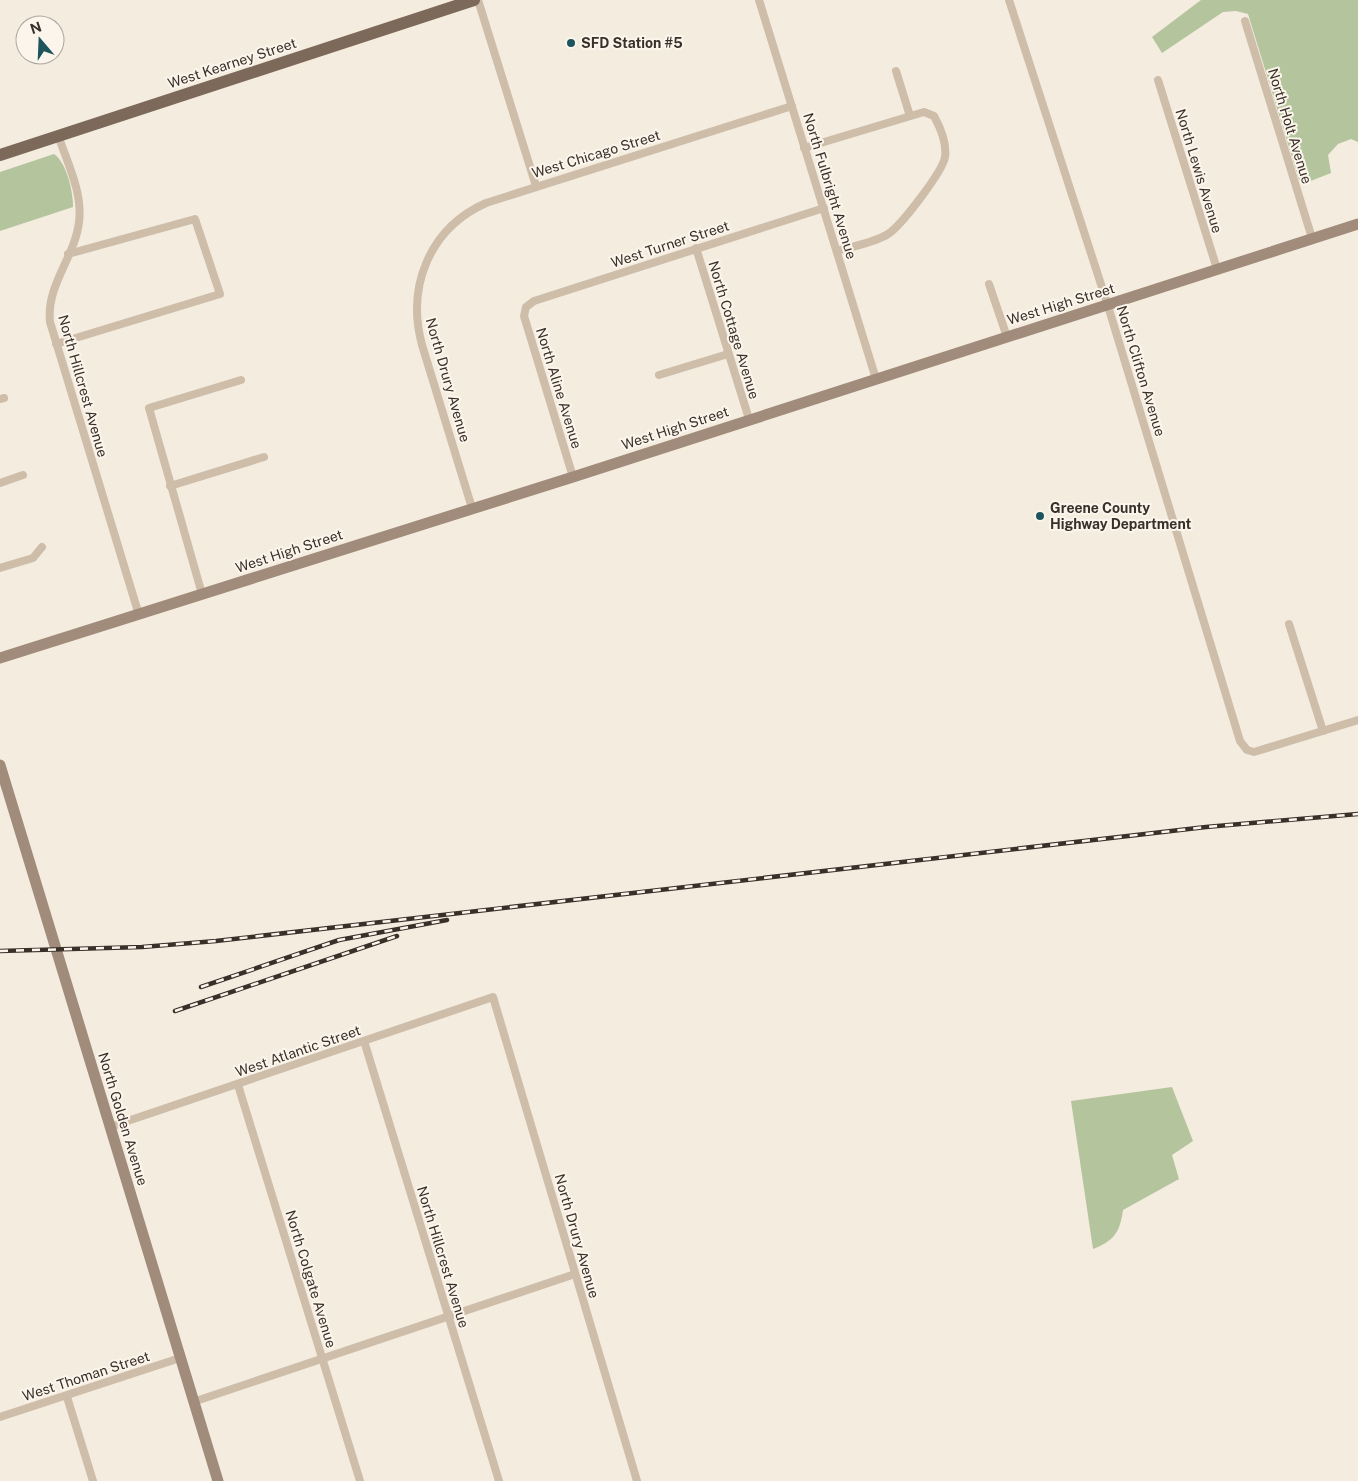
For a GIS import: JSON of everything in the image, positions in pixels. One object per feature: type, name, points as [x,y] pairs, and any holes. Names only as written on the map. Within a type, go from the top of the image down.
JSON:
[{"type":"main road","name":"West Kearney Street","points":[[0,155],[474,0]]},
{"type":"street","points":[[478,0],[536,186]]},
{"type":"street","name":"North Fulbright Avenue","points":[[759,0],[876,379]]},
{"type":"street","name":"North Clifton Avenue","points":[[1009,0],[1108,306],[1242,746],[1254,752],[1265,750],[1323,731]]},
{"type":"street","name":"North Holt Avenue","points":[[1245,20],[1312,238]]},
{"type":"street","points":[[896,71],[910,116]]},
{"type":"street","name":"North Lewis Avenue","points":[[1158,80],[1217,269]]},
{"type":"street","name":"West Chicago Street","points":[[428,258],[443,234],[463,216],[486,202],[792,106]]},
{"type":"street","points":[[804,148],[926,112],[934,116],[945,147],[943,165],[896,229],[886,235],[837,250]]},
{"type":"street","name":"North Hillcrest Avenue","points":[[58,136],[76,188],[80,208],[78,229],[50,302],[50,322],[138,615]]},
{"type":"street","name":"West Turner Street","points":[[526,307],[534,301],[824,208]]},
{"type":"street","points":[[56,344],[220,294],[195,219],[68,254]]},
{"type":"street","name":"West High Street","points":[[0,658],[573,477],[1358,224]]},
{"type":"street","name":"North Cottage Avenue","points":[[696,248],[750,419]]},
{"type":"street","name":"North Drury Avenue","points":[[428,258],[417,290],[418,327],[472,508]]},
{"type":"street","points":[[989,284],[1007,336]]},
{"type":"street","name":"North Aline Avenue","points":[[526,307],[524,316],[573,477]]},
{"type":"street","points":[[659,375],[728,354]]},
{"type":"street","points":[[202,594],[149,408],[241,380]]},
{"type":"street","points":[[170,486],[264,457]]},
{"type":"street","points":[[0,483],[23,475]]},
{"type":"street","points":[[0,568],[33,558],[42,547]]},
{"type":"street","points":[[1289,624],[1323,731],[1358,720]]},
{"type":"street","name":"North Golden Avenue","points":[[0,765],[218,1481]]},
{"type":"street","name":"North Drury Avenue","points":[[493,997],[637,1481]]},
{"type":"street","name":"West Atlantic Street","points":[[110,1127],[493,997]]},
{"type":"street","name":"North Hillcrest Avenue","points":[[364,1041],[498,1481]]},
{"type":"street","name":"North Colgate Avenue","points":[[238,1085],[360,1481]]},
{"type":"street","points":[[194,1402],[575,1274]]},
{"type":"street","name":"West Thoman Street","points":[[0,1417],[180,1358]]},
{"type":"street","points":[[68,1396],[93,1481]]},
{"type":"green space","points":[[1201,0],[1358,0],[1358,142],[1351,139],[1338,144],[1328,155],[1331,173],[1303,184],[1299,180],[1248,14],[1236,11],[1223,12],[1162,53],[1152,37]]},
{"type":"green space","points":[[54,154],[59,158],[66,171],[73,207],[0,231],[0,172]]},
{"type":"green space","points":[[1172,1087],[1193,1141],[1172,1155],[1179,1179],[1123,1210],[1115,1235],[1106,1243],[1093,1249],[1071,1101]]},
{"type":"railway","points":[[0,951],[142,947],[216,941],[1206,827],[1358,814]]},
{"type":"railway","points":[[201,987],[339,940],[447,920]]},
{"type":"railway","points":[[175,1011],[397,936]]},
{"type":"place","name":"SFD Station #5","points":[[571,43]]},
{"type":"place","name":"Greene County Highway Department","points":[[1040,516]]}]
